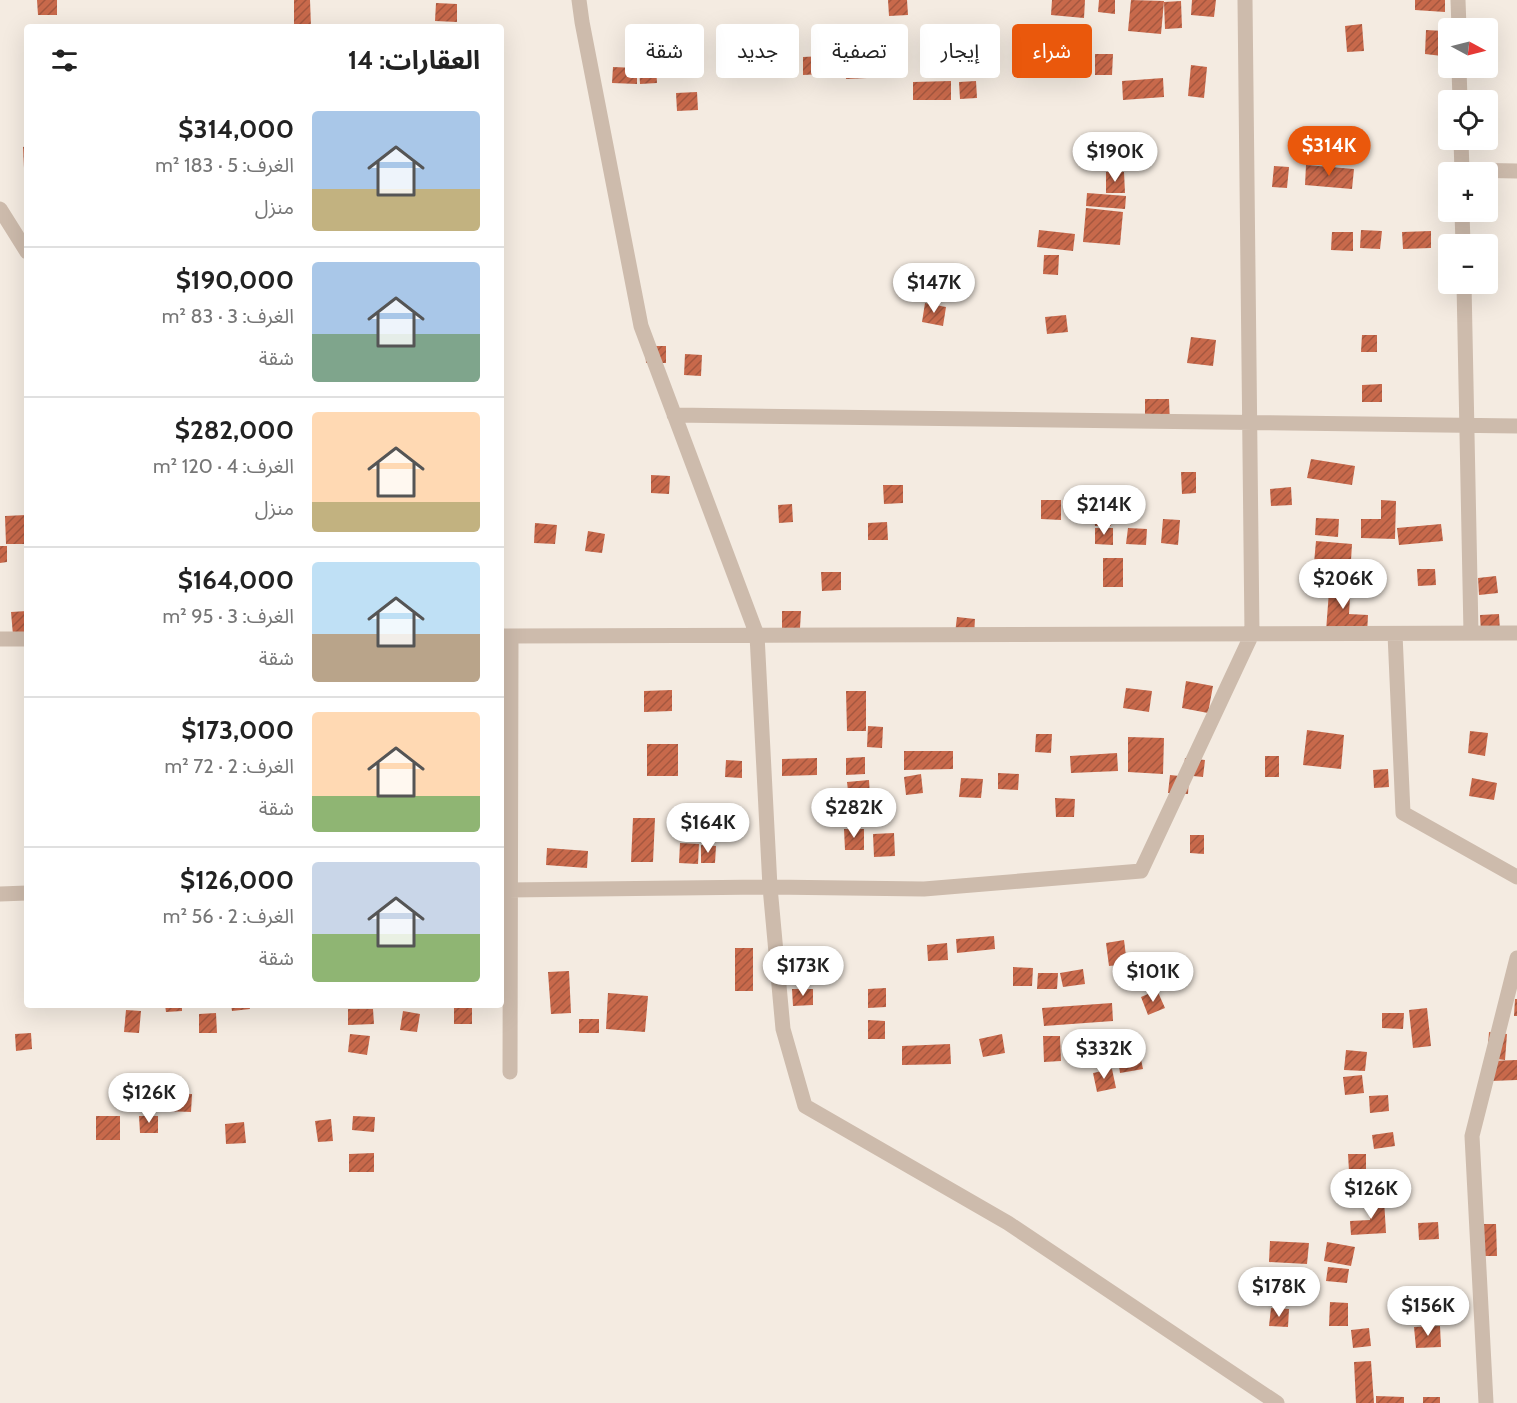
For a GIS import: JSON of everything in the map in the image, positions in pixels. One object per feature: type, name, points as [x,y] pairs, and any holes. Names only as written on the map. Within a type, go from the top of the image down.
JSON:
[{"type":"street","points":[[579,0],[641,326],[757,634],[770,887],[783,1029],[805,1106],[1008,1223],[1276,1403]]},
{"type":"street","points":[[506,890],[770,887],[924,889],[1141,871],[1252,634],[1245,0]]},
{"type":"street","points":[[1458,0],[1459,18]]},
{"type":"street","points":[[1498,171],[1517,171]]},
{"type":"street","points":[[0,209],[24,247]]},
{"type":"street","points":[[1464,294],[1472,633]]},
{"type":"street","points":[[674,415],[1517,426]]},
{"type":"street","points":[[510,1072],[506,890],[506,636],[1517,633]]},
{"type":"street","points":[[1395,634],[1403,813],[1517,877]]},
{"type":"street","points":[[0,639],[24,639]]},
{"type":"street","points":[[0,894],[24,893]]},
{"type":"street","points":[[1486,1403],[1472,1136],[1517,958]]},
{"type":"building","points":[[37,0],[57,0],[57,15],[38,15]]},
{"type":"building","points":[[294,0],[310,0],[311,24],[294,24]]},
{"type":"building","points":[[888,0],[907,0],[908,15],[889,16]]},
{"type":"building","points":[[1052,0],[1085,0],[1084,18],[1051,15]]},
{"type":"building","points":[[1099,0],[1115,0],[1115,14],[1098,12]]},
{"type":"building","points":[[1131,0],[1164,1],[1161,34],[1128,31]]},
{"type":"building","points":[[1192,0],[1216,0],[1214,17],[1191,15]]},
{"type":"building","points":[[1415,0],[1445,0],[1445,12],[1415,10]]},
{"type":"building","points":[[1181,1],[1182,28],[1165,29],[1164,2]]},
{"type":"building","points":[[436,3],[457,4],[457,22],[435,21]]},
{"type":"building","points":[[1362,24],[1364,51],[1347,52],[1345,26]]},
{"type":"building","points":[[1426,30],[1438,31],[1438,56],[1425,54]]},
{"type":"building","points":[[1095,54],[1113,54],[1112,75],[1095,75]]},
{"type":"building","points":[[803,57],[811,57],[811,75],[803,75]]},
{"type":"building","points":[[1191,65],[1207,67],[1204,98],[1188,96]]},
{"type":"building","points":[[613,67],[625,68],[625,78],[637,78],[637,84],[612,83]]},
{"type":"building","points":[[640,78],[657,78],[657,83],[640,84]]},
{"type":"building","points":[[1163,78],[1164,97],[1123,100],[1122,81]]},
{"type":"building","points":[[951,81],[951,100],[913,100],[913,82]]},
{"type":"building","points":[[976,81],[977,98],[960,99],[959,82]]},
{"type":"building","points":[[697,92],[698,110],[677,111],[676,93]]},
{"type":"building","points":[[1306,165],[1354,169],[1352,189],[1305,185]]},
{"type":"building","points":[[1274,166],[1289,167],[1287,188],[1272,187]]},
{"type":"building","points":[[1106,172],[1124,172],[1125,193],[1106,193]]},
{"type":"building","points":[[1087,193],[1126,196],[1125,209],[1086,206]]},
{"type":"building","points":[[1086,208],[1123,212],[1120,245],[1083,242]]},
{"type":"building","points":[[1039,230],[1075,234],[1073,251],[1037,247]]},
{"type":"building","points":[[1361,230],[1382,231],[1380,249],[1360,248]]},
{"type":"building","points":[[1431,231],[1431,248],[1403,249],[1402,232]]},
{"type":"building","points":[[1332,232],[1353,232],[1353,251],[1331,250]]},
{"type":"building","points":[[1044,255],[1059,255],[1058,275],[1043,274]]},
{"type":"building","points":[[925,303],[946,307],[943,326],[922,322]]},
{"type":"building","points":[[1066,315],[1068,332],[1047,334],[1045,317]]},
{"type":"building","points":[[1362,335],[1377,335],[1377,352],[1361,352]]},
{"type":"building","points":[[1191,337],[1216,340],[1213,366],[1187,363]]},
{"type":"building","points":[[645,346],[666,346],[666,363],[646,363]]},
{"type":"building","points":[[685,354],[702,355],[701,376],[684,375]]},
{"type":"building","points":[[1382,384],[1382,402],[1362,402],[1362,385]]},
{"type":"building","points":[[1145,399],[1169,399],[1170,425],[1145,425]]},
{"type":"building","points":[[1311,459],[1355,466],[1352,485],[1307,478]]},
{"type":"building","points":[[1181,472],[1196,472],[1196,493],[1182,494]]},
{"type":"building","points":[[651,475],[670,476],[669,494],[651,493]]},
{"type":"building","points":[[883,485],[903,485],[903,503],[884,504]]},
{"type":"building","points":[[1291,487],[1292,505],[1271,506],[1270,489]]},
{"type":"building","points":[[1041,500],[1061,500],[1061,520],[1041,519]]},
{"type":"building","points":[[1381,500],[1396,501],[1395,539],[1361,538],[1361,519],[1381,519]]},
{"type":"building","points":[[792,504],[793,522],[779,523],[778,505]]},
{"type":"building","points":[[1094,508],[1110,508],[1111,526],[1095,526]]},
{"type":"building","points":[[24,515],[24,544],[6,544],[5,516]]},
{"type":"building","points":[[1316,518],[1339,519],[1338,537],[1315,535]]},
{"type":"building","points":[[1163,519],[1180,520],[1178,545],[1161,543]]},
{"type":"building","points":[[887,522],[888,540],[868,540],[868,523]]},
{"type":"building","points":[[535,523],[557,525],[555,544],[534,543]]},
{"type":"building","points":[[1441,524],[1443,541],[1399,545],[1397,528]]},
{"type":"building","points":[[1095,528],[1113,528],[1113,545],[1095,544]]},
{"type":"building","points":[[1128,528],[1147,529],[1146,545],[1126,544]]},
{"type":"building","points":[[588,531],[605,534],[602,553],[585,551]]},
{"type":"building","points":[[1316,541],[1352,544],[1350,577],[1313,574]]},
{"type":"building","points":[[0,546],[7,546],[7,562],[0,563]]},
{"type":"building","points":[[1103,558],[1123,558],[1123,587],[1103,587]]},
{"type":"building","points":[[1417,569],[1435,569],[1436,585],[1418,586]]},
{"type":"building","points":[[821,572],[841,572],[841,590],[822,591]]},
{"type":"building","points":[[1496,576],[1498,593],[1479,595],[1478,578]]},
{"type":"building","points":[[1330,578],[1351,579],[1349,614],[1368,615],[1367,634],[1326,631]]},
{"type":"building","points":[[24,611],[24,634],[13,635],[11,612]]},
{"type":"building","points":[[782,611],[801,611],[800,628],[782,628]]},
{"type":"building","points":[[1499,614],[1500,631],[1481,632],[1480,615]]},
{"type":"building","points":[[957,617],[975,619],[974,635],[955,633]]},
{"type":"building","points":[[1186,681],[1213,686],[1208,713],[1182,708]]},
{"type":"building","points":[[1126,688],[1152,691],[1149,712],[1123,708]]},
{"type":"building","points":[[672,690],[672,711],[644,712],[644,691]]},
{"type":"building","points":[[846,691],[866,691],[866,731],[847,731]]},
{"type":"building","points":[[868,726],[883,727],[882,748],[867,747]]},
{"type":"building","points":[[1307,730],[1344,735],[1341,769],[1303,765]]},
{"type":"building","points":[[1470,731],[1488,733],[1485,756],[1468,753]]},
{"type":"building","points":[[1036,734],[1052,734],[1051,753],[1035,752]]},
{"type":"building","points":[[1128,737],[1164,738],[1163,774],[1128,772]]},
{"type":"building","points":[[647,744],[678,744],[678,776],[647,776]]},
{"type":"building","points":[[904,751],[953,751],[953,769],[904,770]]},
{"type":"building","points":[[1117,753],[1118,771],[1071,773],[1070,756]]},
{"type":"building","points":[[1265,756],[1279,756],[1279,777],[1265,777]]},
{"type":"building","points":[[865,757],[865,774],[846,775],[846,758]]},
{"type":"building","points":[[817,758],[817,775],[782,776],[782,759]]},
{"type":"building","points":[[1185,758],[1205,760],[1203,777],[1183,775]]},
{"type":"building","points":[[726,760],[742,761],[742,778],[725,777]]},
{"type":"building","points":[[1388,769],[1389,787],[1374,788],[1373,770]]},
{"type":"building","points":[[998,773],[1019,774],[1018,790],[998,789]]},
{"type":"building","points":[[921,774],[923,793],[906,795],[904,777]]},
{"type":"building","points":[[1170,775],[1189,777],[1188,794],[1168,793]]},
{"type":"building","points":[[961,778],[983,779],[981,798],[959,797]]},
{"type":"building","points":[[1472,778],[1497,783],[1494,800],[1469,796]]},
{"type":"building","points":[[869,780],[870,797],[849,799],[847,782]]},
{"type":"building","points":[[1055,798],[1075,799],[1074,817],[1056,817]]},
{"type":"building","points":[[633,818],[655,818],[653,862],[631,862]]},
{"type":"building","points":[[844,829],[864,829],[864,850],[845,850]]},
{"type":"building","points":[[894,833],[895,856],[874,857],[873,834]]},
{"type":"building","points":[[1190,835],[1204,835],[1204,854],[1190,853]]},
{"type":"building","points":[[680,843],[699,844],[698,864],[679,863]]},
{"type":"building","points":[[701,845],[716,846],[715,863],[701,863]]},
{"type":"building","points":[[547,848],[588,851],[587,868],[546,865]]},
{"type":"building","points":[[994,936],[995,949],[957,953],[956,939]]},
{"type":"building","points":[[1124,940],[1127,964],[1109,966],[1106,943]]},
{"type":"building","points":[[947,943],[948,960],[928,961],[927,945]]},
{"type":"building","points":[[735,948],[753,948],[753,991],[735,991]]},
{"type":"building","points":[[1147,960],[1168,962],[1166,980],[1145,977]]},
{"type":"building","points":[[1013,967],[1033,968],[1032,986],[1013,986]]},
{"type":"building","points":[[1083,969],[1085,984],[1063,987],[1060,973]]},
{"type":"building","points":[[569,971],[571,1013],[551,1014],[548,972]]},
{"type":"building","points":[[1038,973],[1058,973],[1057,989],[1037,989]]},
{"type":"building","points":[[886,988],[886,1007],[868,1008],[868,989]]},
{"type":"building","points":[[792,989],[813,989],[813,1005],[793,1006]]},
{"type":"building","points":[[1157,990],[1165,1008],[1148,1015],[1141,997]]},
{"type":"building","points":[[608,993],[648,996],[645,1032],[606,1029]]},
{"type":"building","points":[[1515,999],[1517,999],[1517,1016],[1514,1016]]},
{"type":"building","points":[[1112,1003],[1113,1021],[1044,1026],[1042,1008]]},
{"type":"building","points":[[165,1008],[182,1008],[182,1011],[166,1012]]},
{"type":"building","points":[[232,1008],[250,1009],[232,1011]]},
{"type":"building","points":[[454,1008],[472,1008],[472,1024],[454,1024]]},
{"type":"building","points":[[1427,1008],[1431,1046],[1413,1048],[1409,1010]]},
{"type":"building","points":[[348,1009],[373,1009],[374,1024],[348,1025]]},
{"type":"building","points":[[126,1010],[141,1011],[139,1033],[124,1032]]},
{"type":"building","points":[[403,1011],[420,1014],[417,1032],[400,1030]]},
{"type":"building","points":[[216,1013],[217,1033],[199,1033],[199,1014]]},
{"type":"building","points":[[1382,1013],[1404,1013],[1403,1029],[1382,1028]]},
{"type":"building","points":[[579,1019],[599,1019],[599,1033],[579,1033]]},
{"type":"building","points":[[868,1020],[885,1021],[885,1039],[868,1039]]},
{"type":"building","points":[[1112,1032],[1113,1051],[1090,1051],[1089,1033]]},
{"type":"building","points":[[1489,1032],[1507,1034],[1505,1060],[1487,1058]]},
{"type":"building","points":[[31,1033],[32,1049],[16,1051],[15,1034]]},
{"type":"building","points":[[350,1034],[370,1036],[367,1055],[348,1052]]},
{"type":"building","points":[[1002,1034],[1005,1053],[983,1057],[979,1039]]},
{"type":"building","points":[[1043,1036],[1060,1036],[1061,1061],[1044,1062]]},
{"type":"building","points":[[950,1044],[951,1064],[902,1065],[902,1046]]},
{"type":"building","points":[[1139,1050],[1143,1069],[1120,1073],[1117,1053]]},
{"type":"building","points":[[1346,1050],[1367,1052],[1365,1071],[1344,1070]]},
{"type":"building","points":[[1517,1060],[1517,1080],[1491,1081],[1490,1061]]},
{"type":"building","points":[[1112,1069],[1116,1088],[1097,1092],[1093,1073]]},
{"type":"building","points":[[1362,1075],[1364,1093],[1345,1095],[1343,1077]]},
{"type":"building","points":[[165,1094],[192,1094],[191,1112],[165,1111]]},
{"type":"building","points":[[1388,1095],[1389,1111],[1370,1113],[1369,1096]]},
{"type":"building","points":[[96,1116],[120,1116],[120,1140],[96,1140]]},
{"type":"building","points":[[139,1116],[158,1116],[158,1133],[140,1133]]},
{"type":"building","points":[[353,1116],[375,1117],[374,1132],[352,1130]]},
{"type":"building","points":[[331,1119],[333,1141],[318,1142],[315,1121]]},
{"type":"building","points":[[244,1122],[246,1143],[226,1144],[225,1124]]},
{"type":"building","points":[[1393,1132],[1395,1146],[1374,1149],[1372,1135]]},
{"type":"building","points":[[374,1153],[374,1172],[349,1172],[349,1154]]},
{"type":"building","points":[[1348,1154],[1366,1154],[1366,1170],[1349,1171]]},
{"type":"building","points":[[1384,1199],[1386,1233],[1351,1235],[1350,1221],[1370,1220],[1369,1200]]},
{"type":"building","points":[[1438,1222],[1439,1239],[1419,1240],[1418,1223]]},
{"type":"building","points":[[1479,1224],[1496,1224],[1497,1256],[1480,1256]]},
{"type":"building","points":[[1270,1241],[1309,1243],[1307,1264],[1269,1262]]},
{"type":"building","points":[[1327,1242],[1355,1247],[1351,1266],[1324,1261]]},
{"type":"building","points":[[1328,1267],[1349,1269],[1347,1283],[1326,1281]]},
{"type":"building","points":[[1330,1302],[1348,1303],[1348,1326],[1329,1326]]},
{"type":"building","points":[[1271,1308],[1289,1309],[1288,1327],[1269,1326]]},
{"type":"building","points":[[1440,1326],[1441,1347],[1416,1348],[1414,1327]]},
{"type":"building","points":[[1369,1328],[1371,1346],[1353,1348],[1351,1330]]},
{"type":"building","points":[[1371,1361],[1374,1403],[1356,1403],[1354,1362]]},
{"type":"building","points":[[1376,1396],[1404,1397],[1404,1403],[1376,1403]]},
{"type":"building","points":[[1423,1397],[1440,1397],[1440,1403],[1423,1403]]}]
